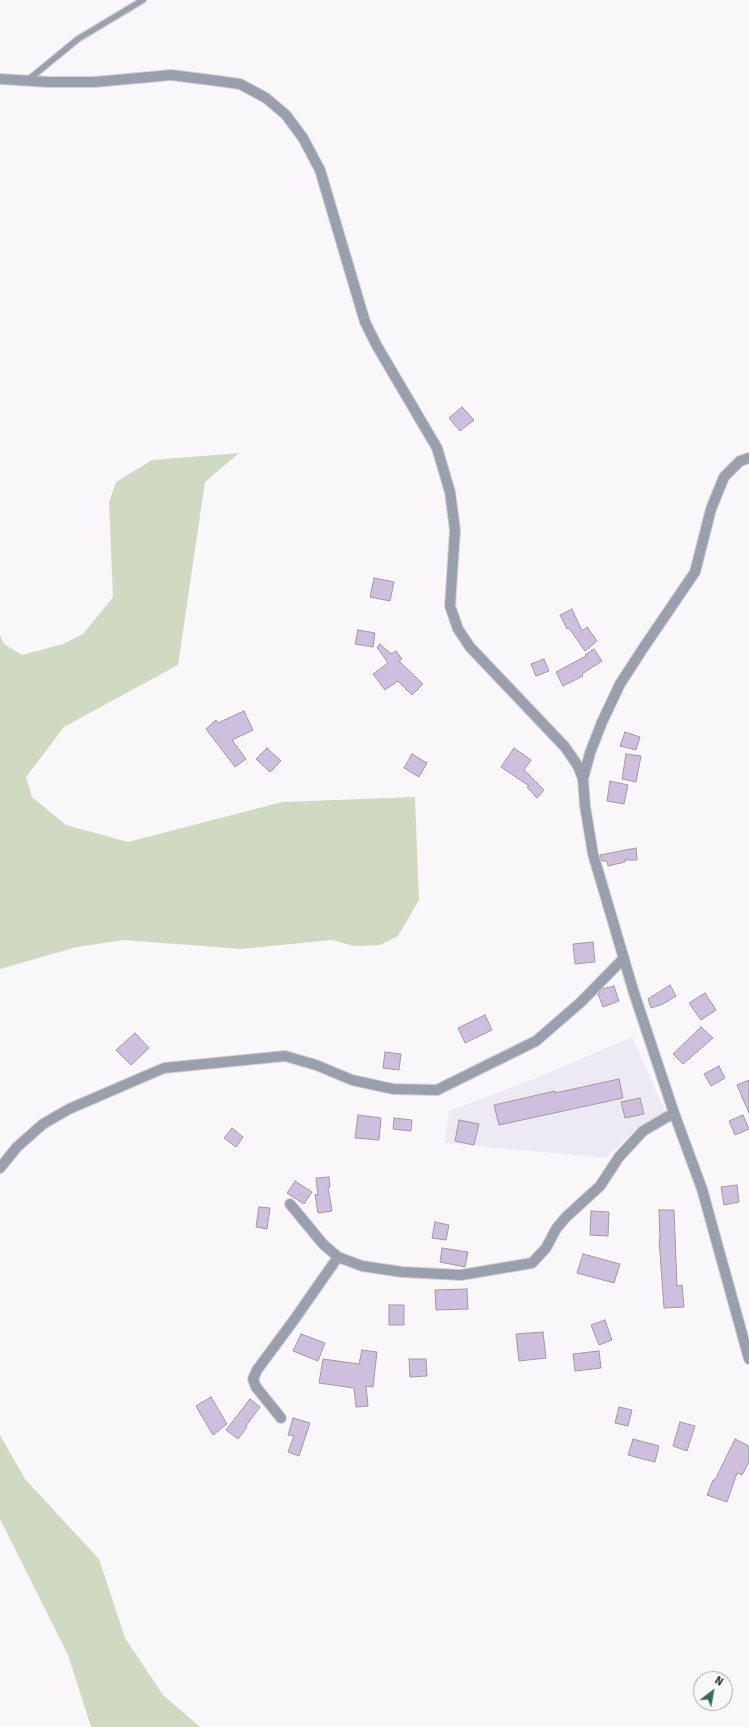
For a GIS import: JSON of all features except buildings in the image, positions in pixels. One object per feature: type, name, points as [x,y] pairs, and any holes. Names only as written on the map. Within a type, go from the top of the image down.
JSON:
[{"type":"street","points":[[0,79],[95,82],[171,75],[240,84],[266,98],[286,115],[303,138],[320,170],[365,322],[377,346],[437,448],[450,492],[455,530],[450,606],[458,629],[470,647],[565,746],[578,766],[583,779],[585,806],[593,854],[624,958],[674,1113],[702,1189],[749,1359]]},
{"type":"street","points":[[583,779],[590,753],[620,684],[695,572],[711,508],[724,477],[740,460],[749,458]]},
{"type":"street","points":[[0,1168],[17,1146],[43,1124],[69,1109],[164,1068],[285,1056],[316,1065],[352,1080],[393,1089],[437,1090],[536,1040],[581,1002],[624,958]]},
{"type":"street","points":[[290,1204],[323,1244],[338,1257],[362,1266],[402,1272],[461,1275],[532,1263],[546,1248],[556,1229],[566,1217],[600,1186],[619,1157],[643,1131],[674,1113]]},
{"type":"street","points":[[281,1418],[256,1387],[253,1379],[257,1370],[338,1257]]},
{"type":"lane","points":[[27,80],[78,39],[143,0]]},
{"type":"shaded area","points":[[632,1037],[666,1113],[640,1126],[606,1158],[444,1143],[449,1111],[539,1077]]},
{"type":"green space","points":[[239,453],[205,482],[178,665],[64,727],[26,777],[32,797],[66,825],[128,842],[282,802],[415,797],[419,900],[398,936],[380,945],[354,946],[332,940],[241,949],[124,940],[77,947],[0,969],[0,635],[4,644],[22,655],[63,644],[83,634],[113,597],[109,502],[116,482],[152,460]]},
{"type":"green space","points":[[0,1435],[25,1479],[99,1559],[125,1638],[163,1695],[200,1727],[91,1727],[68,1655],[0,1519]]}]
